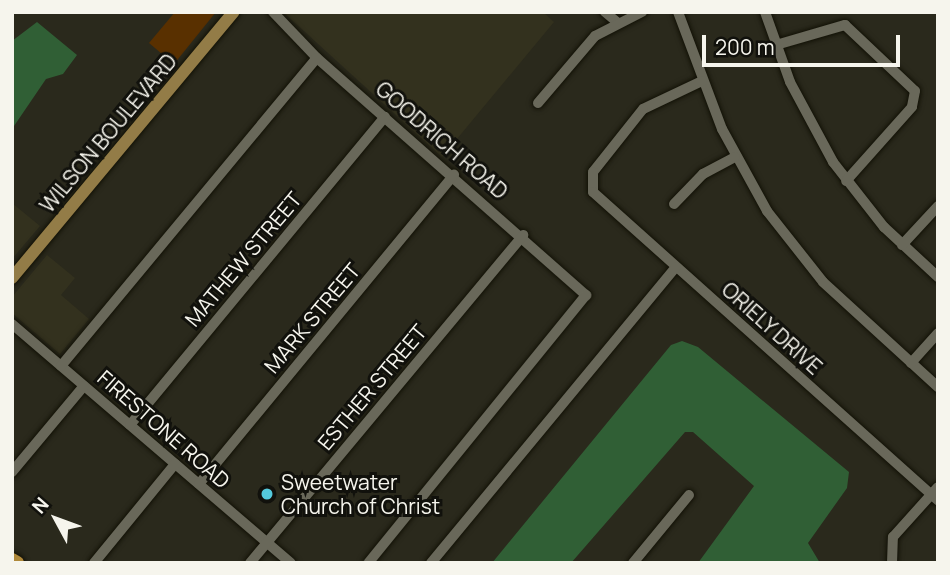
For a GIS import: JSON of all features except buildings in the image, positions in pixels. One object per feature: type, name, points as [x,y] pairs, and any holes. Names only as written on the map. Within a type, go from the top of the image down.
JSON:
[{"type":"highway","points":[[12,559],[17,563]]},
{"type":"main road","name":"WILSON BOULEVARD","points":[[12,278],[233,12]]},
{"type":"street","name":"GOODRICH ROAD","points":[[273,12],[317,58],[523,235],[586,295],[368,563]]},
{"type":"street","points":[[606,12],[617,22]]},
{"type":"street","points":[[538,103],[595,36],[617,22],[642,12]]},
{"type":"street","points":[[765,12],[807,117],[846,181],[902,245],[938,278]]},
{"type":"street","points":[[678,13],[702,81],[735,157],[803,259],[938,387]]},
{"type":"street","points":[[776,45],[845,25],[916,96],[846,181]]},
{"type":"street","points":[[61,366],[317,58]]},
{"type":"street","name":"ORIELY DRIVE","points":[[702,81],[650,103],[591,178],[598,199],[935,494]]},
{"type":"street","name":"MATHEW STREET","points":[[130,425],[385,117]]},
{"type":"street","points":[[674,204],[703,174],[735,157]]},
{"type":"street","name":"MARK STREET","points":[[199,484],[454,176]]},
{"type":"street","points":[[902,245],[938,206]]},
{"type":"street","name":"ESTHER STREET","points":[[250,563],[523,235]]},
{"type":"street","points":[[431,563],[676,267]]},
{"type":"street","name":"FIRESTONE ROAD","points":[[12,324],[291,563]]},
{"type":"street","points":[[911,363],[938,333]]},
{"type":"street","points":[[12,472],[84,386]]},
{"type":"street","points":[[94,563],[175,464]]},
{"type":"street","points":[[890,559],[893,537],[935,494]]},
{"type":"street","points":[[633,563],[689,495]]},
{"type":"shaded area","points":[[175,12],[216,12],[174,64],[149,43]]},
{"type":"shaded area","points":[[283,12],[543,12],[554,22],[442,157]]},
{"type":"shaded area","points":[[37,22],[77,55],[63,74],[46,79],[12,129],[12,41]]},
{"type":"shaded area","points":[[12,203],[40,226],[12,259]]},
{"type":"shaded area","points":[[47,255],[75,278],[61,295],[89,319],[60,354],[12,313],[12,297]]},
{"type":"shaded area","points":[[682,341],[698,347],[849,472],[847,488],[808,543],[820,563],[698,563],[754,486],[693,432],[685,432],[571,563],[492,563],[671,345]]},
{"type":"place","name":"Sweetwater Church of Christ","points":[[267,494]]}]
